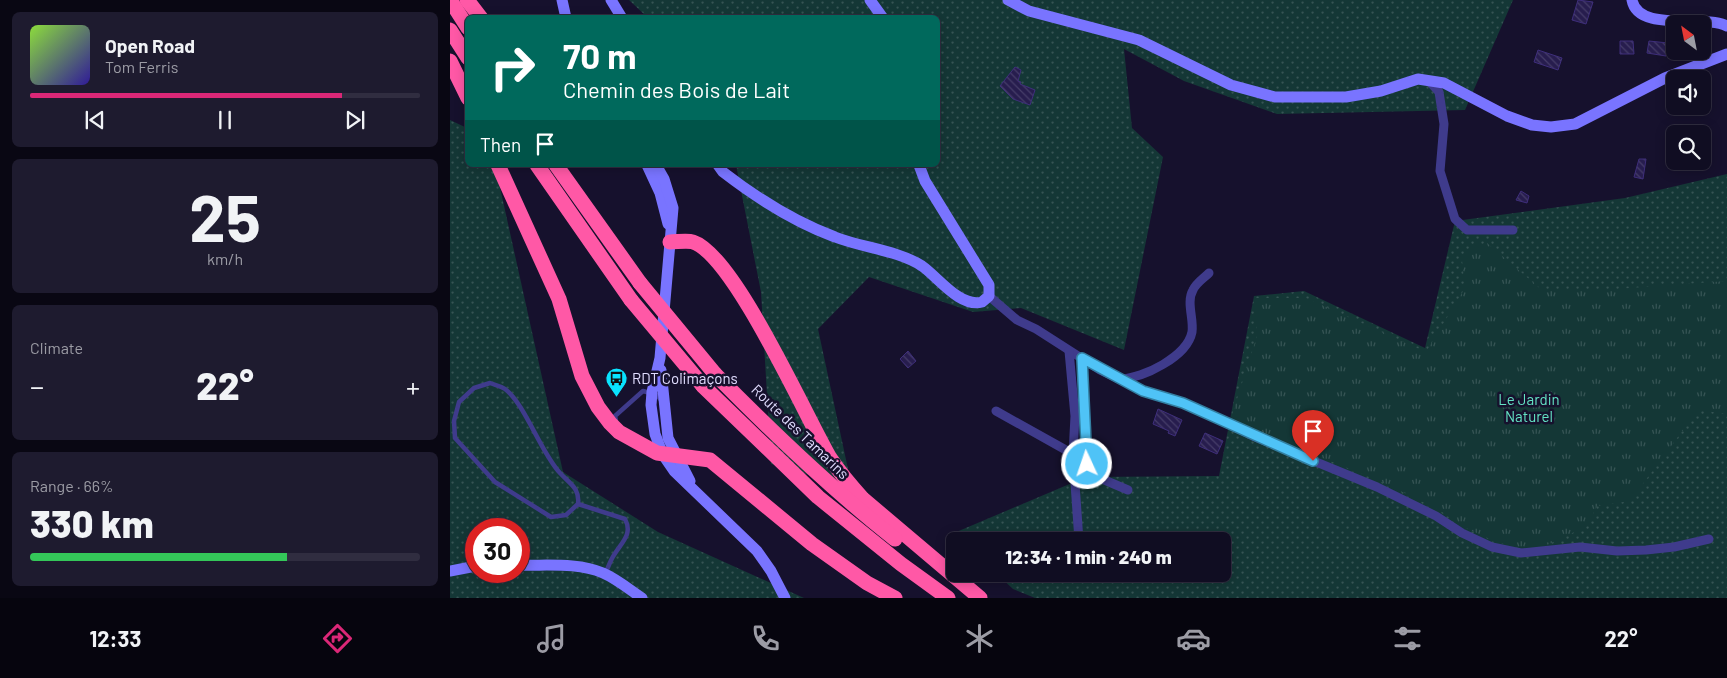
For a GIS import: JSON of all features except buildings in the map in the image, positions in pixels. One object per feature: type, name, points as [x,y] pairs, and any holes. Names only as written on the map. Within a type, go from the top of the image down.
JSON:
[{"type":"highway","points":[[450,0],[465,23]]},
{"type":"highway","points":[[467,0],[480,15]]},
{"type":"highway","points":[[450,30],[465,53]]},
{"type":"highway","points":[[450,61],[465,92]]},
{"type":"highway","points":[[499,167],[549,274],[562,309],[575,358],[593,398],[610,423],[619,432],[640,444],[669,455],[710,460],[812,544],[867,583],[895,598]]},
{"type":"highway","points":[[538,167],[631,300],[703,386],[818,497],[901,564],[948,598]]},
{"type":"highway","name":"Route des Tamarins","points":[[557,167],[640,283],[715,374],[785,445],[838,492],[935,571],[978,598]]},
{"type":"highway","points":[[670,242],[693,242],[708,252],[734,280],[816,431],[848,483],[863,499],[978,598]]},
{"type":"main road","points":[[562,0],[566,15]]},
{"type":"main road","points":[[611,0],[620,15]]},
{"type":"main road","points":[[870,0],[881,15]]},
{"type":"main road","points":[[1008,0],[1029,10],[1139,40],[1231,85],[1275,97],[1346,97],[1381,91],[1418,79],[1444,83],[1507,116],[1532,125],[1551,127],[1574,124],[1665,78],[1727,54]]},
{"type":"main road","points":[[1632,0],[1634,8],[1646,17],[1709,22],[1727,26]]},
{"type":"main road","points":[[648,167],[667,215],[670,242]]},
{"type":"main road","points":[[657,167],[664,179],[673,208],[660,358],[652,392],[655,434],[700,495],[757,551],[771,571],[785,598]]},
{"type":"main road","points":[[719,167],[750,193],[798,221],[834,237],[917,263],[969,302],[982,302],[989,296],[989,285],[925,181],[920,167]]},
{"type":"main road","points":[[660,358],[669,455]]},
{"type":"main road","points":[[530,566],[580,566],[605,574],[642,598]]},
{"type":"main road","points":[[450,571],[465,568]]},
{"type":"street","points":[[1429,81],[1439,92],[1444,124],[1440,170],[1455,219],[1467,230],[1513,230]]},
{"type":"street","points":[[1118,379],[1134,379],[1182,350],[1191,334],[1193,322],[1190,297],[1193,289],[1209,273]]},
{"type":"street","points":[[989,296],[1017,320],[1118,379],[1143,391],[1183,403],[1253,436],[1377,487],[1436,516],[1462,534],[1492,547],[1521,553],[1580,547],[1616,551],[1646,550],[1674,547],[1709,538]]},
{"type":"street","points":[[1070,352],[1075,416],[1073,454],[1078,532]]},
{"type":"street","points":[[1082,358],[1088,468],[1095,476],[1128,490]]},
{"type":"street","points":[[996,410],[1073,454]]},
{"type":"lane","points":[[490,383],[504,389],[515,401],[559,473],[574,486],[579,496],[578,504],[566,515],[552,517],[495,482],[455,438],[454,421],[458,402],[474,388],[490,383]]},
{"type":"lane","points":[[640,444],[633,433],[615,420],[615,416],[643,391],[658,394],[664,405]]},
{"type":"lane","points":[[578,504],[625,519],[628,526],[628,533],[612,556],[605,574]]},
{"type":"green space","points":[[629,0],[1513,0],[1465,110],[1277,114],[1184,81],[1124,49],[1132,128],[1163,157],[1124,350],[1021,308],[973,312],[869,277],[818,329],[851,483],[861,490],[771,464],[761,292],[736,167],[940,167],[940,15],[645,15]]},
{"type":"green space","points":[[450,120],[465,127],[465,167],[495,167],[563,472],[658,532],[804,598],[450,598]]},
{"type":"green space","points":[[1727,174],[1727,598],[1035,598],[1013,589],[1006,582],[1231,582],[1231,532],[956,532],[1086,477],[1219,476],[1254,296],[1304,291],[1425,348],[1455,221],[1625,198]]},
{"type":"green space","name":"Le Jardin Naturel","points":[[1487,243],[1543,291],[1589,291],[1727,281],[1727,414],[1698,410],[1630,501],[1597,506],[1587,526],[1532,552],[1494,541],[1466,528],[1439,510],[1380,481],[1230,421],[1257,336],[1255,298],[1306,298],[1426,352],[1465,288],[1462,260],[1477,245]]},
{"type":"place","name":"RDT Colimaçons","points":[[616,398]]},
{"type":"route","points":[[1087,464],[1082,358],[1100,370],[1143,391],[1183,403],[1253,436],[1313,461]]}]
